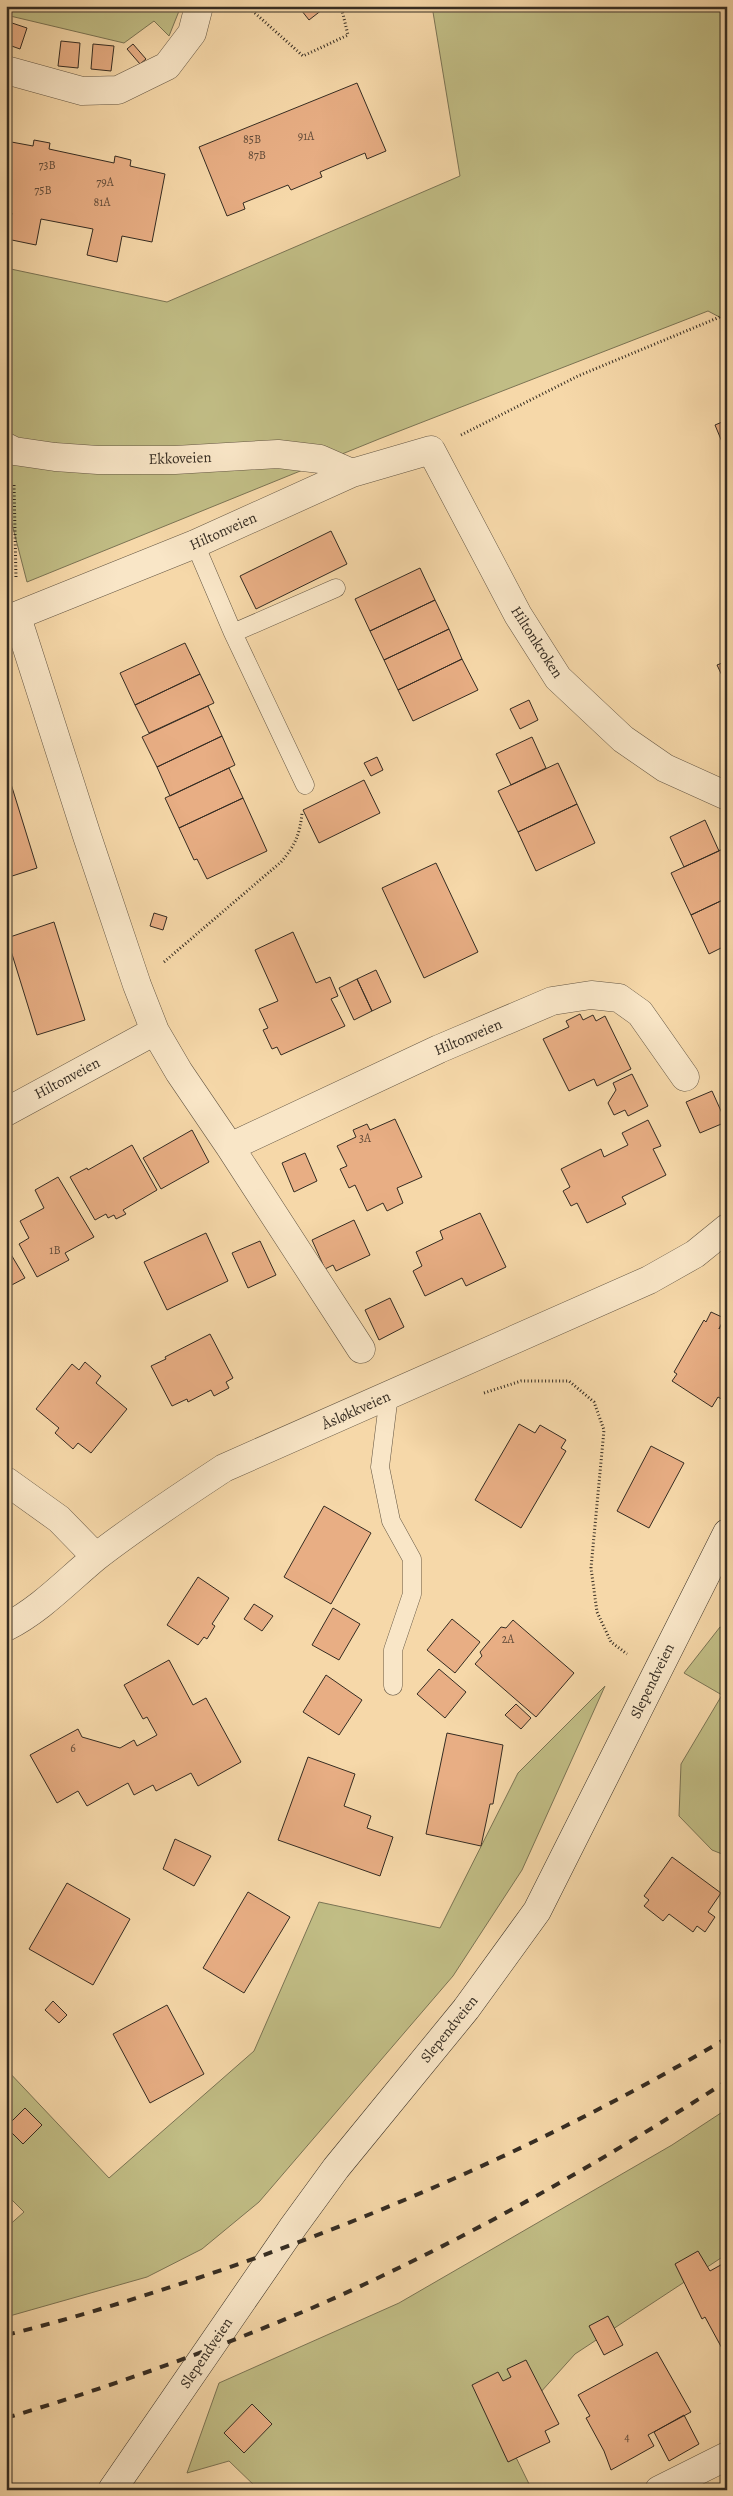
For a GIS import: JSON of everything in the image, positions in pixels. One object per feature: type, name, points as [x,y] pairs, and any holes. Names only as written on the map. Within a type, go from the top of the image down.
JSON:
[{"type":"street","points":[[6,70],[82,91],[118,90],[167,66],[192,33],[199,6]]},
{"type":"street","name":"Ekkoveien","points":[[10,449],[55,458],[98,460],[175,460],[278,454],[320,459],[352,472]]},
{"type":"street","name":"Hiltonveien","points":[[11,618],[195,544],[352,472],[431,450]]},
{"type":"street","name":"Hiltonkroken","points":[[431,450],[518,615],[558,678],[623,739],[665,768],[727,796]]},
{"type":"street","points":[[11,618],[137,985],[155,1031],[179,1072],[361,1349]]},
{"type":"street","name":"Hiltonveien","points":[[230,1147],[439,1049],[552,1001],[581,996],[591,995],[620,998],[640,1012],[685,1077]]},
{"type":"street","name":"Hiltonveien","points":[[6,1112],[155,1031]]},
{"type":"street","name":"Åsløkkveien","points":[[6,1627],[22,1619],[96,1557],[162,1509],[224,1468],[649,1280],[695,1254],[727,1228]]},
{"type":"street","points":[[6,1481],[59,1519],[96,1557]]},
{"type":"street","name":"Slependveien","points":[[112,2490],[336,2168],[471,2003],[537,1911],[727,1533]]},
{"type":"street","points":[[659,2490],[727,2456]]},
{"type":"lane","points":[[195,544],[305,785]]},
{"type":"lane","points":[[234,633],[336,588]]},
{"type":"lane","points":[[389,1395],[380,1467],[390,1520],[412,1559],[412,1594],[393,1650],[393,1686]]},
{"type":"path","points":[[247,6],[303,56],[348,34],[341,6]]},
{"type":"path","points":[[431,450],[578,376],[727,314]]},
{"type":"path","points":[[10,449],[11,618]]},
{"type":"path","points":[[137,985],[286,857],[294,847],[300,832],[305,785]]},
{"type":"path","points":[[475,1396],[521,1381],[570,1381],[594,1402],[604,1430],[591,1568],[597,1612],[611,1642],[630,1657]]},
{"type":"shaded area","points":[[6,6],[181,6],[169,36],[154,21],[124,43],[6,15]]},
{"type":"shaded area","points":[[432,6],[727,6],[727,321],[708,311],[379,439],[27,582],[6,501],[6,268],[167,302],[460,176]]},
{"type":"shaded area","points":[[720,1627],[727,1630],[727,1856],[712,1850],[679,1816],[681,1764],[722,1695],[684,1673]]},
{"type":"shaded area","points":[[605,1686],[522,1870],[453,1976],[259,2202],[202,2249],[147,2277],[6,2317],[6,2228],[24,2212],[6,2194],[6,2069],[109,2178],[254,2051],[319,1902],[440,1928],[518,1773]]},
{"type":"shaded area","points":[[727,2109],[727,2254],[575,2354],[504,2433],[532,2490],[259,2490],[229,2461],[187,2473],[219,2383],[399,2303],[672,2145]]},
{"type":"building","points":[[298,6],[327,6],[309,20]]},
{"type":"building","points":[[6,21],[27,28],[20,49],[6,44]]},
{"type":"building","points":[[61,41],[80,43],[78,68],[58,66]]},
{"type":"building","points":[[93,44],[114,46],[111,71],[91,69]]},
{"type":"building","points":[[133,44],[146,59],[140,64],[127,49]]},
{"type":"building","points":[[357,83],[386,151],[367,159],[365,153],[320,172],[322,177],[291,190],[288,185],[243,203],[245,209],[227,216],[199,147]]},
{"type":"building","points":[[34,140],[50,143],[49,149],[114,163],[115,156],[131,160],[130,166],[165,174],[152,242],[122,236],[117,262],[87,255],[93,229],[41,219],[36,245],[7,239],[12,213],[6,212],[6,141],[33,146]]},
{"type":"building","points":[[727,420],[727,454],[715,425]]},
{"type":"building","points":[[331,531],[347,564],[256,609],[240,576]]},
{"type":"building","points":[[420,568],[435,600],[370,631],[355,599]]},
{"type":"building","points":[[435,600],[449,629],[384,660],[370,631]]},
{"type":"building","points":[[449,629],[462,659],[398,690],[384,660]]},
{"type":"building","points":[[185,643],[200,674],[135,705],[120,673]]},
{"type":"building","points":[[462,659],[478,690],[413,721],[398,690]]},
{"type":"building","points":[[727,661],[727,686],[717,665]]},
{"type":"building","points":[[200,674],[214,703],[149,733],[135,705]]},
{"type":"building","points":[[529,700],[538,720],[520,729],[510,709]]},
{"type":"building","points":[[208,706],[222,736],[157,767],[142,737]]},
{"type":"building","points":[[222,736],[235,765],[170,796],[157,767]]},
{"type":"building","points":[[532,737],[546,768],[511,785],[496,754]]},
{"type":"building","points":[[377,757],[383,770],[371,776],[364,763]]},
{"type":"building","points":[[558,763],[577,804],[518,832],[498,791]]},
{"type":"building","points":[[229,768],[243,798],[179,828],[165,798]]},
{"type":"building","points":[[6,772],[37,868],[6,878]]},
{"type":"building","points":[[364,780],[380,813],[319,843],[303,810]]},
{"type":"building","points":[[243,798],[267,851],[207,879],[197,859],[194,860],[179,828]]},
{"type":"building","points":[[577,804],[595,843],[536,871],[518,832]]},
{"type":"building","points":[[705,820],[719,851],[684,867],[670,837]]},
{"type":"building","points":[[727,847],[727,898],[691,915],[671,873]]},
{"type":"building","points":[[436,863],[478,952],[424,978],[382,888]]},
{"type":"building","points":[[727,898],[727,945],[709,954],[691,915]]},
{"type":"building","points":[[154,913],[167,917],[163,930],[150,926]]},
{"type":"building","points":[[54,922],[85,1020],[37,1035],[7,938]]},
{"type":"building","points":[[293,932],[316,983],[330,977],[338,996],[331,999],[345,1026],[281,1055],[277,1047],[272,1049],[263,1030],[268,1028],[259,1009],[278,1001],[255,950]]},
{"type":"building","points":[[376,970],[391,1002],[372,1011],[357,979]]},
{"type":"building","points":[[357,979],[372,1011],[354,1020],[339,988]]},
{"type":"building","points":[[580,1014],[583,1020],[593,1015],[596,1021],[605,1016],[631,1069],[597,1086],[594,1079],[569,1091],[543,1039],[569,1027],[566,1021]]},
{"type":"building","points":[[632,1074],[648,1106],[628,1116],[625,1110],[614,1115],[608,1103],[616,1090],[613,1083]]},
{"type":"building","points":[[712,1091],[726,1122],[700,1133],[686,1102]]},
{"type":"building","points":[[395,1119],[422,1177],[397,1188],[403,1203],[387,1211],[383,1203],[367,1211],[355,1185],[349,1188],[340,1169],[347,1166],[337,1146],[356,1137],[353,1130],[367,1124],[370,1130]]},
{"type":"building","points":[[648,1120],[661,1146],[653,1149],[666,1175],[622,1197],[626,1204],[587,1223],[577,1203],[571,1206],[563,1191],[570,1187],[561,1169],[601,1149],[604,1157],[628,1145],[622,1133]]},
{"type":"building","points":[[192,1130],[209,1162],[161,1189],[143,1158]]},
{"type":"building","points":[[132,1145],[157,1190],[123,1210],[126,1214],[116,1219],[114,1215],[108,1218],[106,1214],[95,1220],[70,1177],[87,1168],[88,1170]]},
{"type":"building","points":[[305,1153],[317,1181],[294,1192],[282,1163]]},
{"type":"building","points":[[58,1177],[94,1237],[65,1253],[69,1260],[37,1277],[19,1244],[29,1238],[20,1221],[44,1208],[35,1190]]},
{"type":"building","points":[[480,1213],[506,1267],[466,1286],[462,1278],[425,1296],[413,1271],[422,1266],[416,1252],[443,1239],[440,1231]]},
{"type":"building","points":[[354,1220],[370,1255],[336,1271],[333,1265],[325,1269],[312,1240]]},
{"type":"building","points":[[206,1233],[228,1281],[167,1310],[144,1262]]},
{"type":"building","points":[[260,1241],[276,1275],[248,1288],[232,1253]]},
{"type":"building","points":[[6,1246],[25,1278],[6,1288]]},
{"type":"building","points":[[390,1298],[404,1327],[379,1340],[365,1310]]},
{"type":"building","points":[[711,1312],[724,1318],[719,1329],[724,1320],[727,1321],[727,1402],[718,1397],[712,1407],[672,1381],[677,1374],[674,1372],[704,1320],[706,1322]]},
{"type":"building","points":[[210,1334],[233,1378],[226,1382],[229,1388],[214,1396],[211,1390],[188,1402],[187,1399],[172,1406],[151,1366]]},
{"type":"building","points":[[85,1362],[101,1376],[96,1383],[127,1409],[91,1453],[78,1443],[73,1449],[55,1433],[59,1428],[36,1409],[72,1364],[79,1370]]},
{"type":"building","points":[[519,1424],[535,1433],[540,1425],[566,1440],[561,1448],[566,1451],[521,1528],[475,1500]]},
{"type":"building","points":[[651,1446],[684,1463],[649,1528],[617,1511]]},
{"type":"building","points":[[324,1506],[371,1533],[331,1604],[284,1577]]},
{"type":"building","points":[[198,1577],[229,1598],[212,1624],[215,1626],[207,1639],[204,1637],[198,1645],[167,1625]]},
{"type":"building","points":[[254,1604],[273,1616],[262,1631],[244,1619]]},
{"type":"building","points":[[333,1608],[360,1624],[339,1660],[312,1645]]},
{"type":"building","points":[[452,1619],[480,1642],[455,1673],[427,1650]]},
{"type":"building","points":[[513,1620],[574,1673],[536,1717],[475,1664],[482,1656],[480,1652],[501,1627],[506,1628]]},
{"type":"building","points":[[169,1660],[193,1705],[206,1698],[241,1762],[198,1786],[191,1773],[156,1791],[153,1785],[134,1795],[128,1783],[87,1806],[78,1791],[57,1803],[30,1755],[78,1729],[82,1737],[120,1748],[134,1740],[137,1746],[157,1735],[147,1717],[143,1719],[124,1685]]},
{"type":"building","points":[[439,1669],[466,1692],[445,1718],[417,1694]]},
{"type":"building","points":[[326,1675],[362,1700],[339,1735],[303,1712]]},
{"type":"building","points":[[516,1704],[531,1718],[521,1729],[505,1715]]},
{"type":"building","points":[[447,1733],[503,1745],[493,1804],[490,1804],[481,1846],[426,1834]]},
{"type":"building","points":[[308,1757],[355,1774],[344,1806],[371,1816],[367,1828],[393,1837],[380,1876],[278,1840]]},
{"type":"building","points":[[175,1839],[211,1856],[194,1886],[163,1869]]},
{"type":"building","points":[[672,1857],[721,1893],[708,1912],[715,1917],[705,1932],[697,1926],[693,1932],[669,1914],[663,1921],[644,1906],[649,1900],[644,1896]]},
{"type":"building","points":[[67,1883],[130,1919],[93,1985],[29,1949]]},
{"type":"building","points":[[248,1892],[290,1917],[244,1993],[203,1968]]},
{"type":"building","points":[[53,2001],[67,2015],[59,2023],[45,2010]]},
{"type":"building","points":[[167,2005],[204,2074],[150,2103],[113,2034]]},
{"type":"building","points":[[25,2108],[42,2125],[23,2144],[6,2127]]},
{"type":"building","points":[[698,2251],[710,2271],[726,2262],[727,2264],[727,2351],[724,2352],[705,2317],[702,2319],[675,2264]]},
{"type":"building","points":[[608,2316],[623,2345],[604,2355],[589,2326]]},
{"type":"building","points":[[657,2352],[691,2412],[648,2435],[654,2446],[611,2470],[604,2451],[586,2418],[590,2416],[578,2395]]},
{"type":"building","points":[[526,2360],[559,2424],[545,2431],[550,2442],[508,2462],[472,2385],[498,2372],[503,2381],[511,2377],[507,2369]]},
{"type":"building","points":[[252,2404],[272,2424],[244,2453],[224,2433]]},
{"type":"building","points":[[684,2415],[699,2444],[669,2461],[654,2432]]},
{"type":"railway","points":[[6,2335],[103,2308],[198,2278],[267,2254],[402,2201],[469,2172],[600,2109],[727,2038]]},
{"type":"railway","points":[[6,2418],[122,2381],[199,2353],[275,2324],[366,2284],[472,2231],[576,2174],[727,2081]]}]
